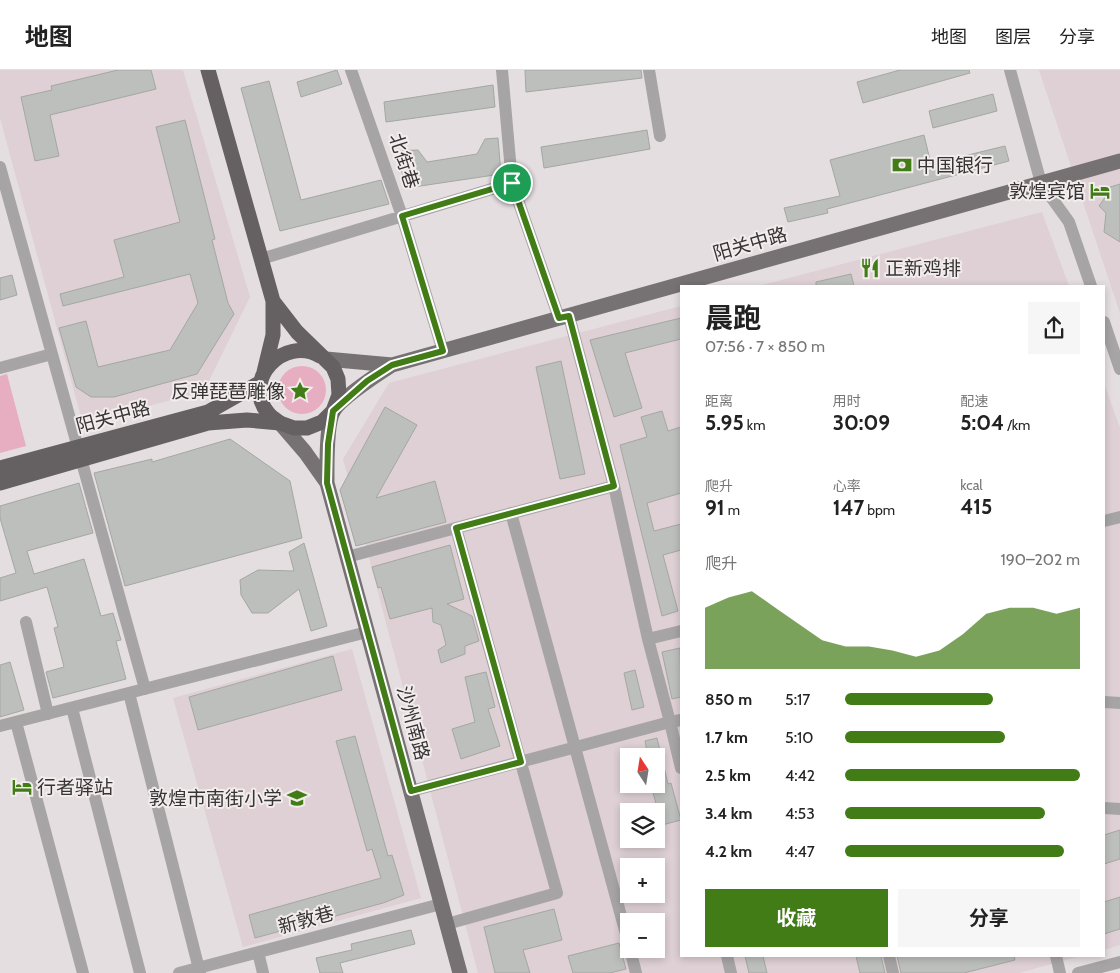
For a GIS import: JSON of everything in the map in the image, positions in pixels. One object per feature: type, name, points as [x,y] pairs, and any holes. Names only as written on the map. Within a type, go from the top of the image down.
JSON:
[{"type":"highway","points":[[208,70],[273,302],[273,335],[262,377],[262,400],[267,412],[280,423],[294,428],[307,428],[322,422],[333,411],[339,395],[338,379],[326,359],[297,332],[273,302]]},
{"type":"highway","points":[[262,377],[274,359],[293,350],[313,352],[326,359]]},
{"type":"highway","name":"阳关中路","points":[[0,483],[79,454],[208,412],[262,377]]},
{"type":"highway","name":"阳关中路","points":[[0,468],[79,454],[208,423],[247,420],[280,423]]},
{"type":"main road","name":"阳关中路","points":[[392,365],[1120,161]]},
{"type":"main road","points":[[326,359],[392,365]]},
{"type":"main road","points":[[327,483],[328,444],[333,411],[367,381],[392,365]]},
{"type":"main road","points":[[280,423],[305,452],[327,483]]},
{"type":"main road","name":"沙州南路","points":[[327,483],[460,973]]},
{"type":"street","name":"北街巷","points":[[351,70],[402,216],[443,351]]},
{"type":"street","points":[[502,70],[512,183],[564,317],[614,486],[648,640],[676,721],[680,759]]},
{"type":"street","points":[[649,70],[660,136]]},
{"type":"street","points":[[1010,70],[1041,183],[1069,222],[1091,285]]},
{"type":"street","points":[[0,167],[144,689]]},
{"type":"street","points":[[261,259],[512,183]]},
{"type":"street","points":[[1105,325],[1120,370]]},
{"type":"street","points":[[0,368],[52,354]]},
{"type":"street","points":[[347,557],[614,486]]},
{"type":"street","points":[[512,513],[621,913]]},
{"type":"street","points":[[1105,521],[1120,517]]},
{"type":"street","points":[[447,924],[557,893],[456,528]]},
{"type":"street","points":[[26,622],[48,714]]},
{"type":"street","points":[[648,640],[680,631]]},
{"type":"street","points":[[0,726],[368,632]]},
{"type":"street","points":[[129,694],[199,970]]},
{"type":"street","points":[[1105,702],[1120,703]]},
{"type":"street","points":[[72,708],[140,973]]},
{"type":"street","points":[[411,791],[676,721]]},
{"type":"street","points":[[16,722],[84,973]]},
{"type":"street","points":[[1105,808],[1120,810]]},
{"type":"street","name":"新敦巷","points":[[179,973],[199,970],[258,952],[441,904]]},
{"type":"street","points":[[258,952],[263,973]]},
{"type":"street","points":[[727,957],[731,973]]},
{"type":"street","points":[[889,957],[894,973]]},
{"type":"street","points":[[1056,957],[1060,973]]},
{"type":"street","points":[[632,958],[636,973]]},
{"type":"street","points":[[1078,973],[1120,962]]},
{"type":"shaded area","points":[[0,70],[183,70],[250,297],[204,391],[83,424],[0,118]]},
{"type":"shaded area","name":"敦煌宾馆","points":[[1039,70],[1120,70],[1120,313]]},
{"type":"shaded area","points":[[1042,212],[1069,285],[762,285]]},
{"type":"shaded area","points":[[680,306],[680,957],[1076,957],[1019,973],[478,973],[343,459],[389,383]]},
{"type":"shaded area","points":[[302,366],[311,368],[319,373],[324,381],[326,390],[324,399],[319,407],[311,412],[302,414],[293,412],[285,407],[280,399],[278,390],[280,381],[285,373],[293,368]]},
{"type":"shaded area","points":[[7,374],[26,446],[0,453],[0,376]]},
{"type":"shaded area","points":[[1105,386],[1120,428],[1120,945],[1105,950]]},
{"type":"shaded area","name":"敦煌市南街小学","points":[[352,649],[421,898],[243,947],[173,698]]},
{"type":"building","points":[[118,70],[151,70],[156,89],[50,115],[59,156],[35,161],[21,97],[52,90],[51,86]]},
{"type":"building","points":[[337,70],[342,84],[301,97],[297,82]]},
{"type":"building","points":[[525,70],[641,70],[642,78],[526,92]]},
{"type":"building","points":[[900,70],[969,70],[970,73],[863,103],[857,82]]},
{"type":"building","points":[[269,81],[301,200],[381,180],[389,204],[280,231],[241,88]]},
{"type":"building","points":[[493,85],[495,107],[386,122],[384,102]]},
{"type":"building","points":[[993,94],[997,111],[933,128],[929,111]]},
{"type":"building","points":[[185,120],[215,239],[212,240],[228,303],[234,314],[197,374],[114,397],[91,397],[76,387],[59,328],[86,321],[98,367],[170,350],[198,303],[190,274],[63,306],[60,294],[124,277],[114,240],[180,222],[156,127]]},
{"type":"building","points":[[647,130],[650,149],[544,168],[541,147]]},
{"type":"building","points":[[924,135],[931,164],[1005,146],[1009,161],[827,209],[828,213],[788,222],[784,208],[840,196],[830,160]]},
{"type":"building","points":[[498,138],[501,174],[407,188],[395,151],[418,150],[427,162],[477,154],[485,139]]},
{"type":"building","points":[[1120,184],[1120,242],[1104,232],[1106,213],[1099,206],[1106,196],[1104,189]]},
{"type":"building","points":[[851,274],[854,285],[816,285],[816,282]]},
{"type":"building","points":[[12,275],[17,295],[0,300],[0,278]]},
{"type":"building","points":[[680,318],[680,339],[625,353],[642,408],[614,417],[590,340]]},
{"type":"building","points":[[561,361],[585,474],[560,479],[536,367]]},
{"type":"building","points":[[385,407],[417,425],[376,498],[435,481],[446,522],[356,546],[340,490]]},
{"type":"building","points":[[662,411],[668,431],[680,427],[680,493],[647,503],[654,531],[680,524],[680,550],[663,555],[678,611],[662,616],[620,445],[647,437],[641,417]]},
{"type":"building","points":[[230,439],[290,481],[302,538],[125,586],[94,473],[152,459],[152,462]]},
{"type":"building","points":[[79,483],[93,533],[27,551],[34,574],[84,559],[101,616],[113,613],[121,640],[116,641],[126,679],[53,698],[46,672],[64,667],[54,628],[58,627],[47,587],[0,601],[0,578],[16,573],[0,518],[0,506]]},
{"type":"building","points":[[304,543],[327,626],[311,631],[299,589],[268,613],[252,613],[241,595],[240,580],[258,570],[294,571],[289,552]]},
{"type":"building","points":[[450,545],[464,599],[447,604],[472,616],[479,641],[465,646],[465,654],[441,663],[438,650],[446,645],[441,625],[433,622],[432,608],[390,619],[381,587],[378,588],[372,567]]},
{"type":"building","points":[[680,648],[680,697],[672,699],[662,652]]},
{"type":"building","points":[[333,656],[342,690],[198,730],[189,697]]},
{"type":"building","points":[[10,662],[24,710],[0,717],[0,665]]},
{"type":"building","points":[[635,670],[644,707],[632,710],[624,673]]},
{"type":"building","points":[[486,672],[495,707],[488,709],[500,746],[461,759],[452,729],[475,722],[465,677]]},
{"type":"building","points":[[355,736],[388,856],[392,855],[404,895],[383,903],[255,938],[249,915],[381,878],[372,849],[367,851],[336,741]]},
{"type":"building","points":[[657,738],[659,748],[646,748],[645,741]]},
{"type":"building","points":[[665,771],[668,784],[671,783],[680,820],[665,824],[665,803],[656,803],[653,793],[665,793]]},
{"type":"building","points":[[1120,830],[1120,859],[1105,864],[1105,835]]},
{"type":"building","points":[[1120,897],[1120,929],[1105,934],[1105,902]]},
{"type":"building","points":[[554,909],[562,940],[523,950],[530,973],[495,973],[484,927]]},
{"type":"building","points":[[411,930],[415,944],[340,963],[343,973],[320,973],[316,958],[352,950],[351,944]]},
{"type":"building","points":[[619,943],[620,958],[623,958],[626,969],[610,973],[573,973],[568,956]]},
{"type":"building","points":[[745,957],[763,957],[767,973],[749,973]]},
{"type":"building","points":[[856,957],[881,957],[885,973],[860,973]]},
{"type":"building","points":[[897,957],[1014,957],[1015,960],[964,973],[901,973]]},
{"type":"place","name":"中国银行","points":[[902,165]]},
{"type":"place","name":"敦煌宾馆","points":[[1100,191]]},
{"type":"place","name":"正新鸡排","points":[[870,268]]},
{"type":"place","name":"反弹琵琶雕像","points":[[300,391]]},
{"type":"place","name":"行者驿站","points":[[22,787]]},
{"type":"place","name":"敦煌市南街小学","points":[[297,798]]},
{"type":"route","points":[[512,183],[559,318],[569,316],[614,486],[456,528],[521,762],[411,791],[327,483],[328,444],[333,411],[367,381],[392,365],[443,351],[402,216],[512,183]]}]
